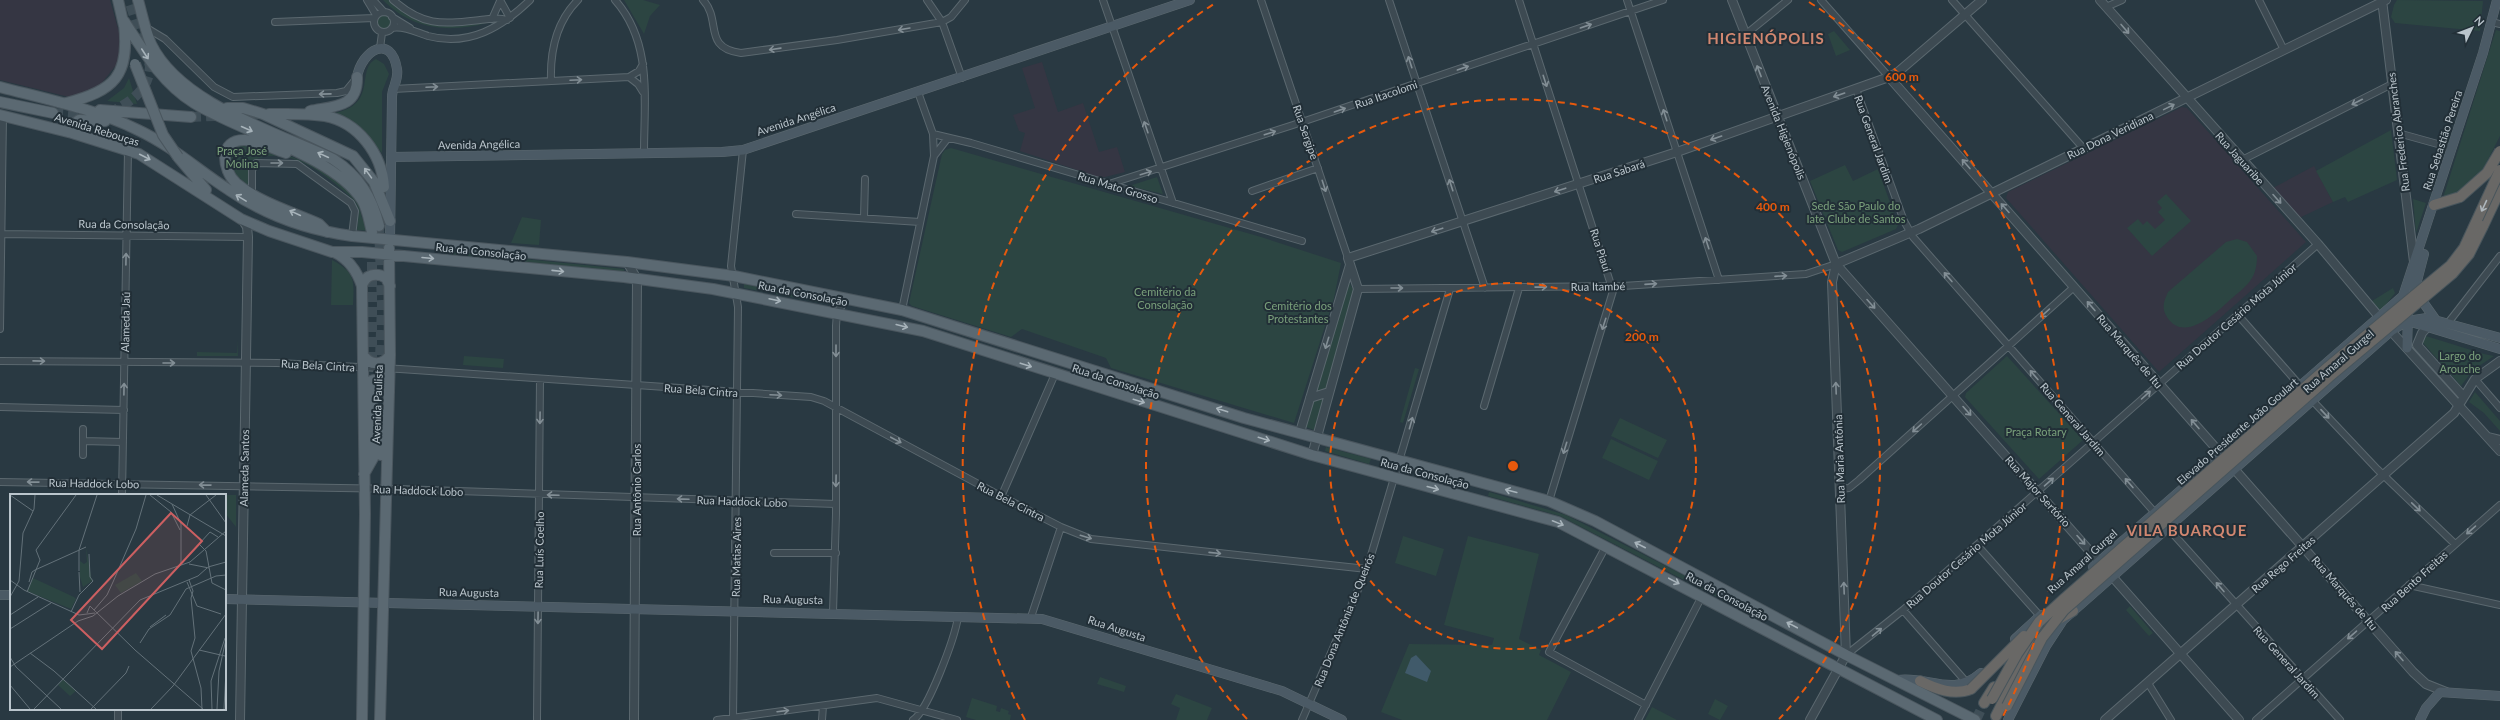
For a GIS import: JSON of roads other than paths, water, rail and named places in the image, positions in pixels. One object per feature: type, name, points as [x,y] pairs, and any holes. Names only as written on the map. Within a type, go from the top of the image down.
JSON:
[{"type":"highway","points":[[2432,210],[2460,197],[2487,173],[2500,151]]},
{"type":"highway","name":"Elevado Presidente João Goulart","points":[[1987,704],[2036,621],[2328,367],[2451,265],[2464,248],[2500,170]]},
{"type":"highway","name":"Elevado Presidente João Goulart","points":[[2002,718],[2042,638],[2064,610],[2329,377],[2452,274],[2469,254],[2497,200],[2500,190]]},
{"type":"highway","points":[[2002,718],[2026,656],[2044,632],[2058,619],[2073,611]]},
{"type":"highway","points":[[1920,681],[1961,693],[2036,621]]},
{"type":"main road","points":[[118,0],[135,64],[163,135],[178,157],[216,200]]},
{"type":"main road","points":[[124,22],[150,62],[181,94],[221,117],[302,155],[333,172],[353,189],[376,229],[369,196],[349,170],[333,160],[221,107],[189,88],[174,74],[155,50],[138,0]]},
{"type":"main road","name":"Avenida Angélica","points":[[392,157],[743,150],[962,78],[1190,0]]},
{"type":"main road","name":"Rua Sebastião Pereira","points":[[2411,287],[2415,264],[2432,210],[2496,23],[2497,0]]},
{"type":"main road","points":[[66,103],[97,93],[113,81],[124,62],[126,54],[124,22]]},
{"type":"main road","points":[[301,114],[341,105],[350,101],[356,91],[357,77],[365,57],[371,50],[380,48]]},
{"type":"main road","name":"Avenida Paulista","points":[[380,48],[388,52],[395,64],[397,76],[393,88],[390,221],[390,368],[380,720]]},
{"type":"main road","name":"Avenida Rebouças","points":[[0,87],[66,103],[124,124],[189,159],[228,190],[258,208],[309,229],[328,233]]},
{"type":"main road","points":[[0,102],[53,113]]},
{"type":"main road","points":[[78,107],[88,106],[102,111],[118,113],[191,117]]},
{"type":"main road","points":[[221,107],[243,108],[263,114],[353,156],[374,182],[390,221]]},
{"type":"main road","points":[[269,114],[326,116],[355,130],[376,156],[383,178],[384,187]]},
{"type":"main road","name":"Avenida Rebouças","points":[[1,115],[72,133],[146,157],[216,200],[242,218]]},
{"type":"main road","points":[[72,133],[72,125],[79,120],[124,124]]},
{"type":"main road","points":[[302,155],[286,154],[245,140],[234,143],[226,152],[224,165],[231,178],[252,194],[319,224],[328,233]]},
{"type":"main road","points":[[2406,348],[2407,321],[2411,287],[2432,224],[2432,210]]},
{"type":"main road","name":"Rua da Consolação","points":[[242,218],[269,231],[332,252],[390,255],[637,279],[737,292],[923,331],[1102,389],[1312,454],[1546,519],[1606,546],[1937,720]]},
{"type":"main road","name":"Rua da Consolação","points":[[328,233],[627,262],[734,276],[902,310],[1106,373],[1244,418],[1300,432],[1549,502],[1595,521],[1846,655],[1975,720]]},
{"type":"main road","points":[[332,252],[350,263],[362,286]]},
{"type":"main road","points":[[362,286],[367,277],[375,274],[386,278],[390,286]]},
{"type":"main road","name":"Avenida Paulista","points":[[362,286],[364,367],[372,386]]},
{"type":"main road","points":[[2378,316],[2403,296],[2411,287]]},
{"type":"main road","points":[[2411,287],[2435,319]]},
{"type":"main road","name":"Rua Amaral Gurgel","points":[[2036,621],[2100,561],[2378,316]]},
{"type":"main road","points":[[2391,331],[2407,321],[2421,318],[2435,319],[2500,338]]},
{"type":"main road","points":[[2407,321],[2428,326],[2500,349]]},
{"type":"main road","name":"Rua Amaral Gurgel","points":[[2073,611],[2391,331]]},
{"type":"main road","points":[[363,355],[369,361],[376,364],[384,362],[390,355]]},
{"type":"main road","points":[[1102,389],[1106,373]]},
{"type":"main road","points":[[386,474],[382,459],[372,386],[370,382],[377,380],[385,383],[389,390]]},
{"type":"main road","points":[[362,720],[364,474],[373,458],[372,386]]},
{"type":"main road","name":"Rua Augusta","points":[[226,599],[635,607],[958,617],[1031,617],[1052,620],[1282,691],[1342,720]]},
{"type":"main road","name":"Rua da Consolação","points":[[1898,680],[1920,681]]},
{"type":"main road","points":[[2420,720],[2440,692],[2500,696]]},
{"type":"street","points":[[367,0],[375,17],[374,27],[382,33]]},
{"type":"street","points":[[373,0],[384,12],[416,32]]},
{"type":"street","points":[[393,0],[413,15],[440,23],[454,24],[492,19],[509,19]]},
{"type":"street","points":[[382,33],[392,28],[400,27],[436,38],[452,40],[468,38],[485,33],[509,19],[530,0]]},
{"type":"street","points":[[551,81],[551,58],[556,35],[569,11],[578,0]]},
{"type":"street","points":[[615,0],[632,24],[642,54],[644,153]]},
{"type":"street","points":[[703,0],[710,9],[717,40],[727,50],[741,53],[837,40],[942,22],[951,17],[965,0]]},
{"type":"street","points":[[927,0],[942,22],[962,78]]},
{"type":"street","points":[[1103,0],[1173,203]]},
{"type":"street","name":"Rua Sergipe","points":[[1261,0],[1358,289]]},
{"type":"street","points":[[1389,0],[1486,288]]},
{"type":"street","name":"Rua Piauí","points":[[1519,0],[1612,286],[1612,300],[1549,502]]},
{"type":"street","points":[[1627,0],[1719,280]]},
{"type":"street","name":"Rua Itacolomi","points":[[1108,184],[1303,122],[1663,0]]},
{"type":"street","name":"Avenida Higienópolis","points":[[1732,0],[1836,264]]},
{"type":"street","points":[[1745,35],[1788,0]]},
{"type":"street","name":"Rua Marquês de Itu","points":[[1821,0],[2418,677],[2432,688],[2446,692]]},
{"type":"street","points":[[1952,0],[2084,149]]},
{"type":"street","name":"Rua Sabará","points":[[1349,262],[1463,222],[1677,152],[1889,77],[1898,72],[1982,0]]},
{"type":"street","name":"Rua Jaguaribe","points":[[2100,0],[2318,244],[2378,316]]},
{"type":"street","points":[[2106,7],[2122,0]]},
{"type":"street","points":[[2259,0],[2284,50]]},
{"type":"street","points":[[492,19],[500,1]]},
{"type":"street","points":[[500,1],[509,19]]},
{"type":"street","name":"Rua Dona Veridiana","points":[[1836,264],[1910,233],[1992,194],[2383,1]]},
{"type":"street","name":"Rua Frederico Abranches","points":[[2383,1],[2415,264]]},
{"type":"street","points":[[275,22],[375,17],[384,12]]},
{"type":"street","points":[[392,17],[392,28]]},
{"type":"street","points":[[146,27],[166,39],[214,87],[233,97],[337,94],[346,91],[357,77]]},
{"type":"street","points":[[380,48],[382,33]]},
{"type":"street","points":[[393,88],[629,77],[637,73],[643,64]]},
{"type":"street","points":[[629,77],[638,84],[644,96]]},
{"type":"street","points":[[2242,160],[2392,84]]},
{"type":"street","name":"Rua General Jardim","points":[[1856,88],[1904,221],[1910,233],[2236,605],[2340,720]]},
{"type":"street","points":[[902,310],[934,156],[933,134],[918,92]]},
{"type":"street","points":[[0,329],[1,115]]},
{"type":"street","points":[[2398,133],[2452,148]]},
{"type":"street","name":"Rua Mato Grosso","points":[[933,134],[1302,242]]},
{"type":"street","points":[[934,156],[948,138]]},
{"type":"street","name":"Alameda Jaú","points":[[122,494],[128,150]]},
{"type":"street","name":"Rua Matias Aires","points":[[733,718],[737,292],[731,266],[743,150]]},
{"type":"street","points":[[252,194],[252,170],[256,163],[297,164],[351,203],[354,211],[352,236]]},
{"type":"street","points":[[1252,191],[1318,168]]},
{"type":"street","points":[[864,218],[865,179]]},
{"type":"street","points":[[796,214],[920,222]]},
{"type":"street","name":"Alameda Santos","points":[[240,720],[248,237],[247,227],[242,218]]},
{"type":"street","name":"Rua da Consolação","points":[[1,234],[248,237]]},
{"type":"street","name":"Rua Doutor Cesário Mota Júnior","points":[[1846,655],[1903,610],[2318,244]]},
{"type":"street","points":[[2448,323],[2500,256]]},
{"type":"street","points":[[627,262],[637,279]]},
{"type":"street","points":[[1300,432],[1349,262]]},
{"type":"street","name":"Rua Major Sertório","points":[[1836,264],[2113,575],[2239,720]]},
{"type":"street","name":"Rua Maria Antônia","points":[[1836,264],[1833,278],[1846,655]]},
{"type":"street","name":"Rua Itambé","points":[[1358,289],[1612,286],[1806,274],[1836,264]]},
{"type":"street","points":[[1833,278],[1837,274],[1845,275]]},
{"type":"street","name":"Rua Antônio Carlos","points":[[634,720],[637,279]]},
{"type":"street","points":[[1840,489],[1849,488],[1856,483],[2074,287]]},
{"type":"street","name":"Rua Dona Antônia de Queirós","points":[[1302,720],[1367,569],[1396,478],[1450,288]]},
{"type":"street","points":[[1484,406],[1519,288]]},
{"type":"street","points":[[1312,454],[1358,289]]},
{"type":"street","points":[[834,612],[836,554],[838,312],[848,298]]},
{"type":"street","points":[[2238,315],[2312,400],[2384,476],[2455,544]]},
{"type":"street","points":[[2378,316],[2500,450]]},
{"type":"street","points":[[2435,319],[2428,326],[2417,345],[2463,396]]},
{"type":"street","name":"Rua Bela Cintra","points":[[0,361],[245,363],[390,368],[540,380],[811,398],[824,401],[1001,497],[1061,527],[1101,541],[1367,569]]},
{"type":"street","points":[[2457,404],[2475,379],[2500,361]]},
{"type":"street","points":[[1001,497],[1055,374]]},
{"type":"street","points":[[2475,379],[2500,408]]},
{"type":"street","name":"Rua Luís Coelho","points":[[537,720],[540,380]]},
{"type":"street","points":[[1310,398],[1329,392]]},
{"type":"street","name":"Rua Rego Freitas","points":[[2106,720],[2454,413],[2457,404]]},
{"type":"street","points":[[0,408],[124,410]]},
{"type":"street","points":[[83,429],[83,455]]},
{"type":"street","points":[[2487,436],[2500,440]]},
{"type":"street","points":[[83,441],[123,442]]},
{"type":"street","name":"Rua Haddock Lobo","points":[[0,482],[386,488],[836,504]]},
{"type":"street","name":"Rua Bento Freitas","points":[[2256,720],[2500,505]]},
{"type":"street","points":[[1031,617],[1061,527]]},
{"type":"street","points":[[1977,545],[2036,621]]},
{"type":"street","points":[[1606,546],[1549,652],[1646,704]]},
{"type":"street","points":[[774,552],[836,554]]},
{"type":"street","points":[[2409,585],[2500,605]]},
{"type":"street","points":[[1638,720],[1702,596]]},
{"type":"street","points":[[1903,610],[1970,686]]},
{"type":"street","points":[[913,720],[919,716],[953,641],[958,617]]},
{"type":"street","points":[[1810,720],[1837,668],[1846,655]]},
{"type":"street","points":[[2148,682],[2171,720]]},
{"type":"street","points":[[717,720],[884,698],[957,720]]},
{"type":"street","points":[[822,720],[823,706]]},
{"type":"tunnel","points":[[109,113],[124,105],[137,95],[142,89],[149,75],[150,66],[129,0]]},
{"type":"tunnel","points":[[53,113],[91,116]]},
{"type":"tunnel","points":[[191,117],[261,114]]},
{"type":"tunnel","points":[[379,226],[382,305],[379,385]]},
{"type":"tunnel","points":[[372,232],[372,370]]},
{"type":"tunnel","points":[[1976,720],[1984,703]]},
{"type":"district","name":"HIGIENÓPOLIS","points":[[1766,38]]},
{"type":"district","name":"VILA BUARQUE","points":[[2187,530]]},
{"type":"park label","name":"Praça José Molina","points":[[242,156]]},
{"type":"park label","name":"Sede São Paulo do Iate Clube de Santos","points":[[1856,211]]},
{"type":"park label","name":"Cemitério da Consolação","points":[[1165,297]]},
{"type":"park label","name":"Cemitério dos Protestantes","points":[[1298,311]]},
{"type":"park label","name":"Largo do Arouche","points":[[2460,361]]},
{"type":"park label","name":"Praça Rotary","points":[[2036,431]]}]
